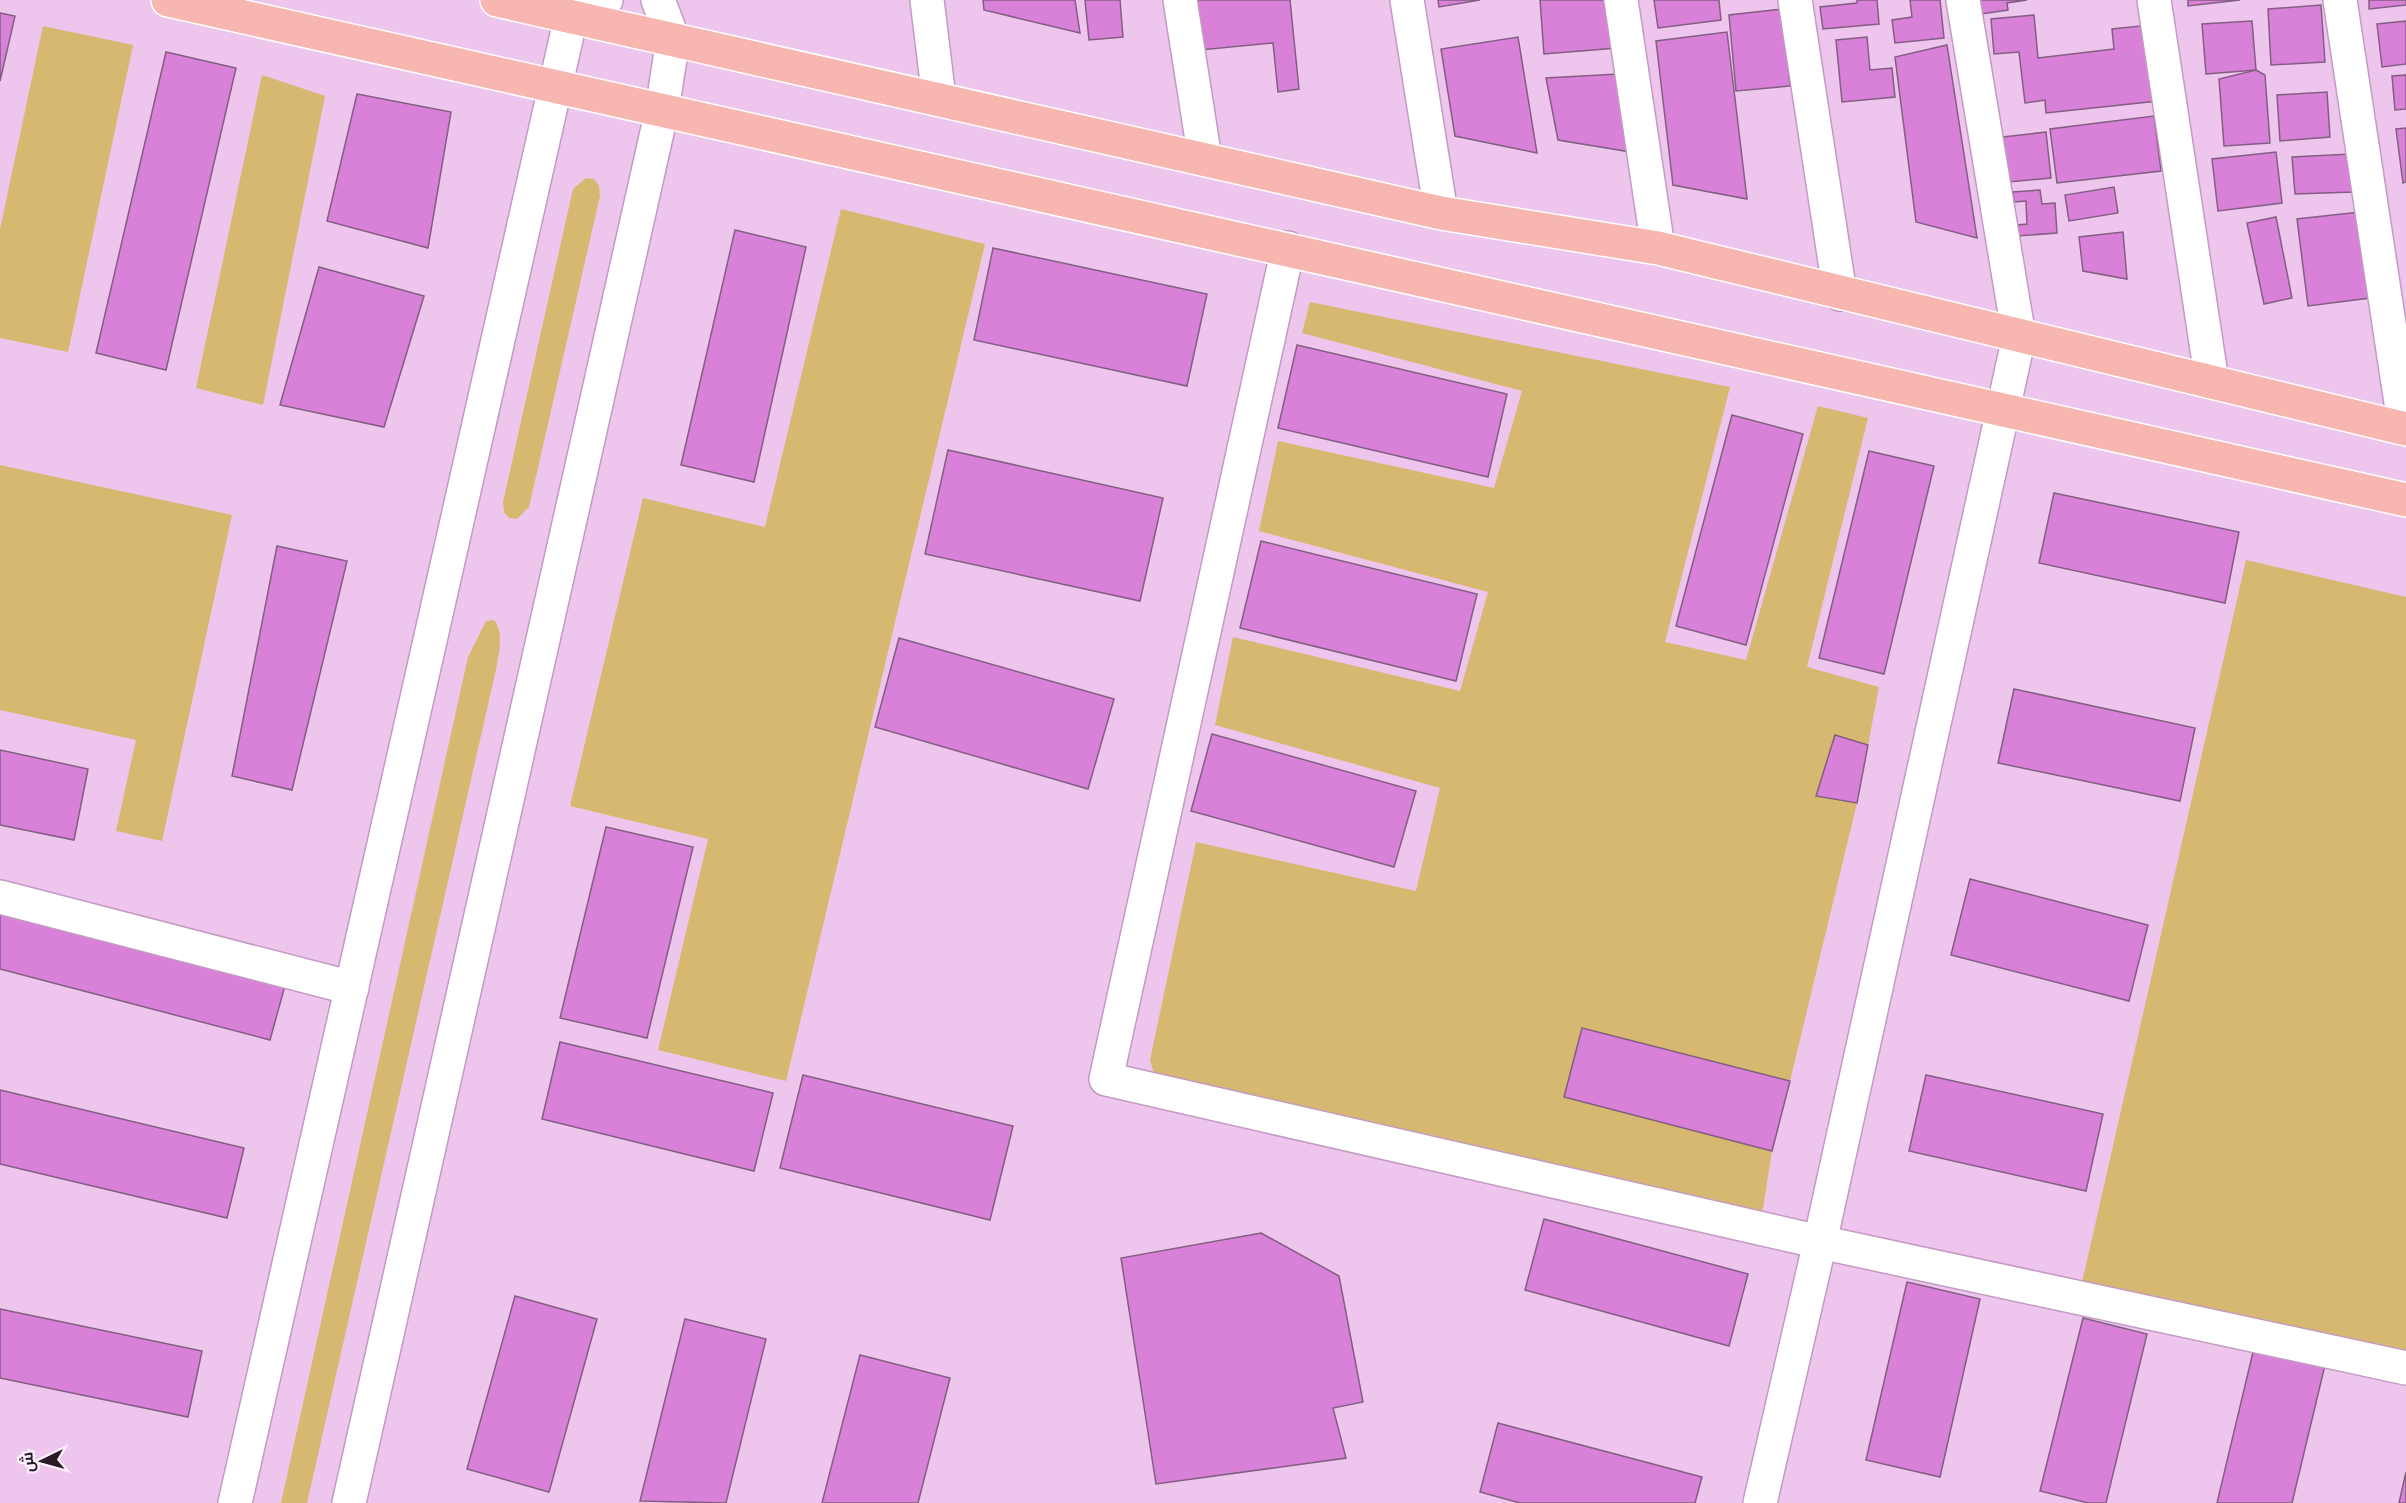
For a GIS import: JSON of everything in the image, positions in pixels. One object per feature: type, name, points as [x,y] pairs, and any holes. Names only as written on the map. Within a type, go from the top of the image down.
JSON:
[{"type":"main road","points":[[168,0],[1288,248],[2406,500]]},
{"type":"main road","points":[[497,0],[1441,213],[1658,248],[1840,294],[2406,429]]},
{"type":"street","points":[[235,1503],[571,16],[606,0]]},
{"type":"street","points":[[349,1503],[662,110],[673,39],[658,0]]},
{"type":"street","points":[[927,0],[939,98]]},
{"type":"street","points":[[1180,0],[1205,159]]},
{"type":"street","points":[[1407,0],[1441,213]]},
{"type":"street","points":[[1621,0],[1658,248]]},
{"type":"street","points":[[1796,0],[1840,294]]},
{"type":"street","points":[[1760,1503],[1820,1242],[2019,337],[1963,0]]},
{"type":"street","points":[[2154,0],[2212,382]]},
{"type":"street","points":[[2340,0],[2406,429]]},
{"type":"street","points":[[1288,248],[1106,1079],[1820,1242],[2406,1368]]},
{"type":"street","points":[[0,897],[352,988]]},
{"type":"shaded area","points":[[43,26],[133,45],[68,352],[0,338],[0,229]]},
{"type":"shaded area","points":[[262,75],[325,96],[263,405],[196,388]]},
{"type":"shaded area","points":[[586,178],[594,179],[599,186],[600,196],[529,507],[517,519],[509,518],[504,512],[503,502],[573,189]]},
{"type":"shaded area","points":[[841,209],[985,244],[786,1081],[658,1050],[708,839],[570,806],[643,498],[765,527]]},
{"type":"shaded area","points":[[1310,302],[1730,387],[1665,642],[1746,660],[1818,406],[1868,418],[1807,667],[1879,687],[1868,745],[1835,735],[1816,795],[1857,803],[1790,1081],[1582,1028],[1564,1097],[1772,1151],[1762,1215],[1155,1077],[1150,1060],[1196,842],[1416,891],[1440,788],[1215,725],[1233,637],[1460,691],[1488,592],[1259,531],[1278,441],[1494,488],[1522,391],[1302,333]]},
{"type":"shaded area","points":[[0,465],[232,515],[162,841],[116,831],[136,740],[0,710]]},
{"type":"shaded area","points":[[2246,560],[2406,597],[2406,1370],[2078,1300]]},
{"type":"shaded area","points":[[494,620],[500,636],[497,665],[307,1503],[281,1503],[468,657],[486,621]]},
{"type":"building","points":[[983,0],[1075,0],[1080,33],[984,10]]},
{"type":"building","points":[[1085,0],[1120,0],[1123,37],[1089,40]]},
{"type":"building","points":[[1195,0],[1290,0],[1299,89],[1278,92],[1273,43],[1200,50]]},
{"type":"building","points":[[1438,0],[1480,0],[1439,7]]},
{"type":"building","points":[[1540,0],[1610,0],[1617,48],[1544,54]]},
{"type":"building","points":[[1654,0],[1719,0],[1721,20],[1658,28]]},
{"type":"building","points":[[1857,0],[1877,0],[1879,24],[1823,29],[1820,7],[1857,3]]},
{"type":"building","points":[[1910,0],[1940,0],[1944,38],[1895,43],[1892,20],[1912,17]]},
{"type":"building","points":[[1979,0],[2027,0],[2007,3],[2008,10],[1981,14]]},
{"type":"building","points":[[2188,0],[2240,0],[2188,6]]},
{"type":"building","points":[[2369,0],[2406,0],[2406,5],[2369,9]]},
{"type":"building","points":[[2321,5],[2325,62],[2271,65],[2268,9]]},
{"type":"building","points":[[1782,9],[1790,86],[1736,91],[1729,15]]},
{"type":"building","points":[[0,13],[15,16],[0,81]]},
{"type":"building","points":[[2034,15],[2038,58],[2114,49],[2112,29],[2150,25],[2158,101],[2046,113],[2045,100],[2025,103],[2019,52],[1994,54],[1991,19]]},
{"type":"building","points":[[2252,21],[2256,70],[2206,74],[2202,24]]},
{"type":"building","points":[[2406,21],[2406,64],[2382,67],[2377,24]]},
{"type":"building","points":[[1727,32],[1747,199],[1673,185],[1656,41]]},
{"type":"building","points":[[1518,37],[1537,153],[1455,136],[1441,49]]},
{"type":"building","points":[[1867,37],[1870,70],[1892,68],[1895,97],[1842,102],[1836,40]]},
{"type":"building","points":[[1947,45],[1977,238],[1916,222],[1895,57]]},
{"type":"building","points":[[166,52],[236,68],[166,370],[96,353]]},
{"type":"building","points":[[2256,70],[2265,75],[2270,143],[2224,146],[2219,79]]},
{"type":"building","points":[[1618,74],[1631,152],[1558,140],[1546,78]]},
{"type":"building","points":[[2406,75],[2406,109],[2395,110],[2392,76]]},
{"type":"building","points":[[2327,92],[2330,137],[2280,141],[2277,95]]},
{"type":"building","points":[[357,94],[451,112],[428,248],[327,221]]},
{"type":"building","points":[[2154,116],[2161,171],[2057,183],[2050,129]]},
{"type":"building","points":[[2406,128],[2406,182],[2403,183],[2396,129]]},
{"type":"building","points":[[2046,132],[2051,178],[2009,182],[2003,137]]},
{"type":"building","points":[[2276,152],[2282,203],[2218,211],[2212,159]]},
{"type":"building","points":[[2351,154],[2353,192],[2295,194],[2292,157]]},
{"type":"building","points":[[2114,187],[2118,213],[2069,221],[2065,195]]},
{"type":"building","points":[[2040,190],[2042,204],[2055,203],[2057,233],[2017,236],[2017,225],[2027,224],[2026,201],[2014,202],[2013,192]]},
{"type":"building","points":[[2360,212],[2370,298],[2308,306],[2297,219]]},
{"type":"building","points":[[2276,217],[2292,298],[2264,304],[2247,223]]},
{"type":"building","points":[[735,230],[806,247],[754,482],[681,465]]},
{"type":"building","points":[[2123,232],[2127,279],[2083,271],[2079,237]]},
{"type":"building","points":[[993,248],[1207,294],[1187,386],[974,340]]},
{"type":"building","points":[[319,267],[424,296],[384,427],[280,405]]},
{"type":"building","points":[[1297,345],[1507,394],[1488,477],[1278,428]]},
{"type":"building","points":[[1732,415],[1803,434],[1746,645],[1676,626]]},
{"type":"building","points":[[948,450],[1163,498],[1140,601],[925,554]]},
{"type":"building","points":[[1869,451],[1934,466],[1884,674],[1819,658]]},
{"type":"building","points":[[2054,493],[2239,532],[2225,603],[2039,563]]},
{"type":"building","points":[[1261,541],[1477,594],[1456,681],[1240,628]]},
{"type":"building","points":[[277,546],[347,561],[292,790],[232,776]]},
{"type":"building","points":[[899,638],[1114,699],[1088,789],[875,727]]},
{"type":"building","points":[[2014,689],[2195,728],[2180,801],[1998,763]]},
{"type":"building","points":[[1212,734],[1416,791],[1394,867],[1191,811]]},
{"type":"building","points":[[1835,735],[1868,745],[1857,803],[1816,796]]},
{"type":"building","points":[[0,750],[88,769],[74,840],[0,825]]},
{"type":"building","points":[[606,827],[693,847],[647,1038],[560,1018]]},
{"type":"building","points":[[1970,879],[2148,925],[2129,1001],[1951,955]]},
{"type":"building","points":[[0,895],[289,971],[270,1040],[0,969]]},
{"type":"building","points":[[1582,1028],[1790,1081],[1772,1151],[1564,1097]]},
{"type":"building","points":[[560,1042],[773,1093],[754,1171],[542,1119]]},
{"type":"building","points":[[803,1075],[1013,1126],[990,1220],[780,1168]]},
{"type":"building","points":[[1926,1075],[2103,1114],[2086,1191],[1909,1151]]},
{"type":"building","points":[[0,1090],[244,1148],[227,1218],[0,1164]]},
{"type":"building","points":[[1544,1219],[1748,1274],[1729,1346],[1525,1290]]},
{"type":"building","points":[[1261,1233],[1339,1276],[1363,1402],[1333,1408],[1346,1458],[1156,1484],[1121,1258]]},
{"type":"building","points":[[1907,1282],[1980,1299],[1940,1477],[1866,1460]]},
{"type":"building","points":[[515,1296],[597,1319],[549,1492],[467,1469]]},
{"type":"building","points":[[0,1309],[202,1351],[188,1417],[0,1378]]},
{"type":"building","points":[[2083,1318],[2147,1334],[2106,1503],[2088,1503],[2040,1491]]},
{"type":"building","points":[[685,1319],[766,1339],[726,1503],[640,1501]]},
{"type":"building","points":[[2254,1348],[2325,1365],[2292,1503],[2217,1503]]},
{"type":"building","points":[[860,1355],[950,1378],[918,1503],[822,1503]]},
{"type":"building","points":[[1498,1423],[1702,1477],[1695,1503],[1520,1503],[1480,1492]]},
{"type":"building","points":[[2406,1472],[2406,1503],[2399,1503]]}]
